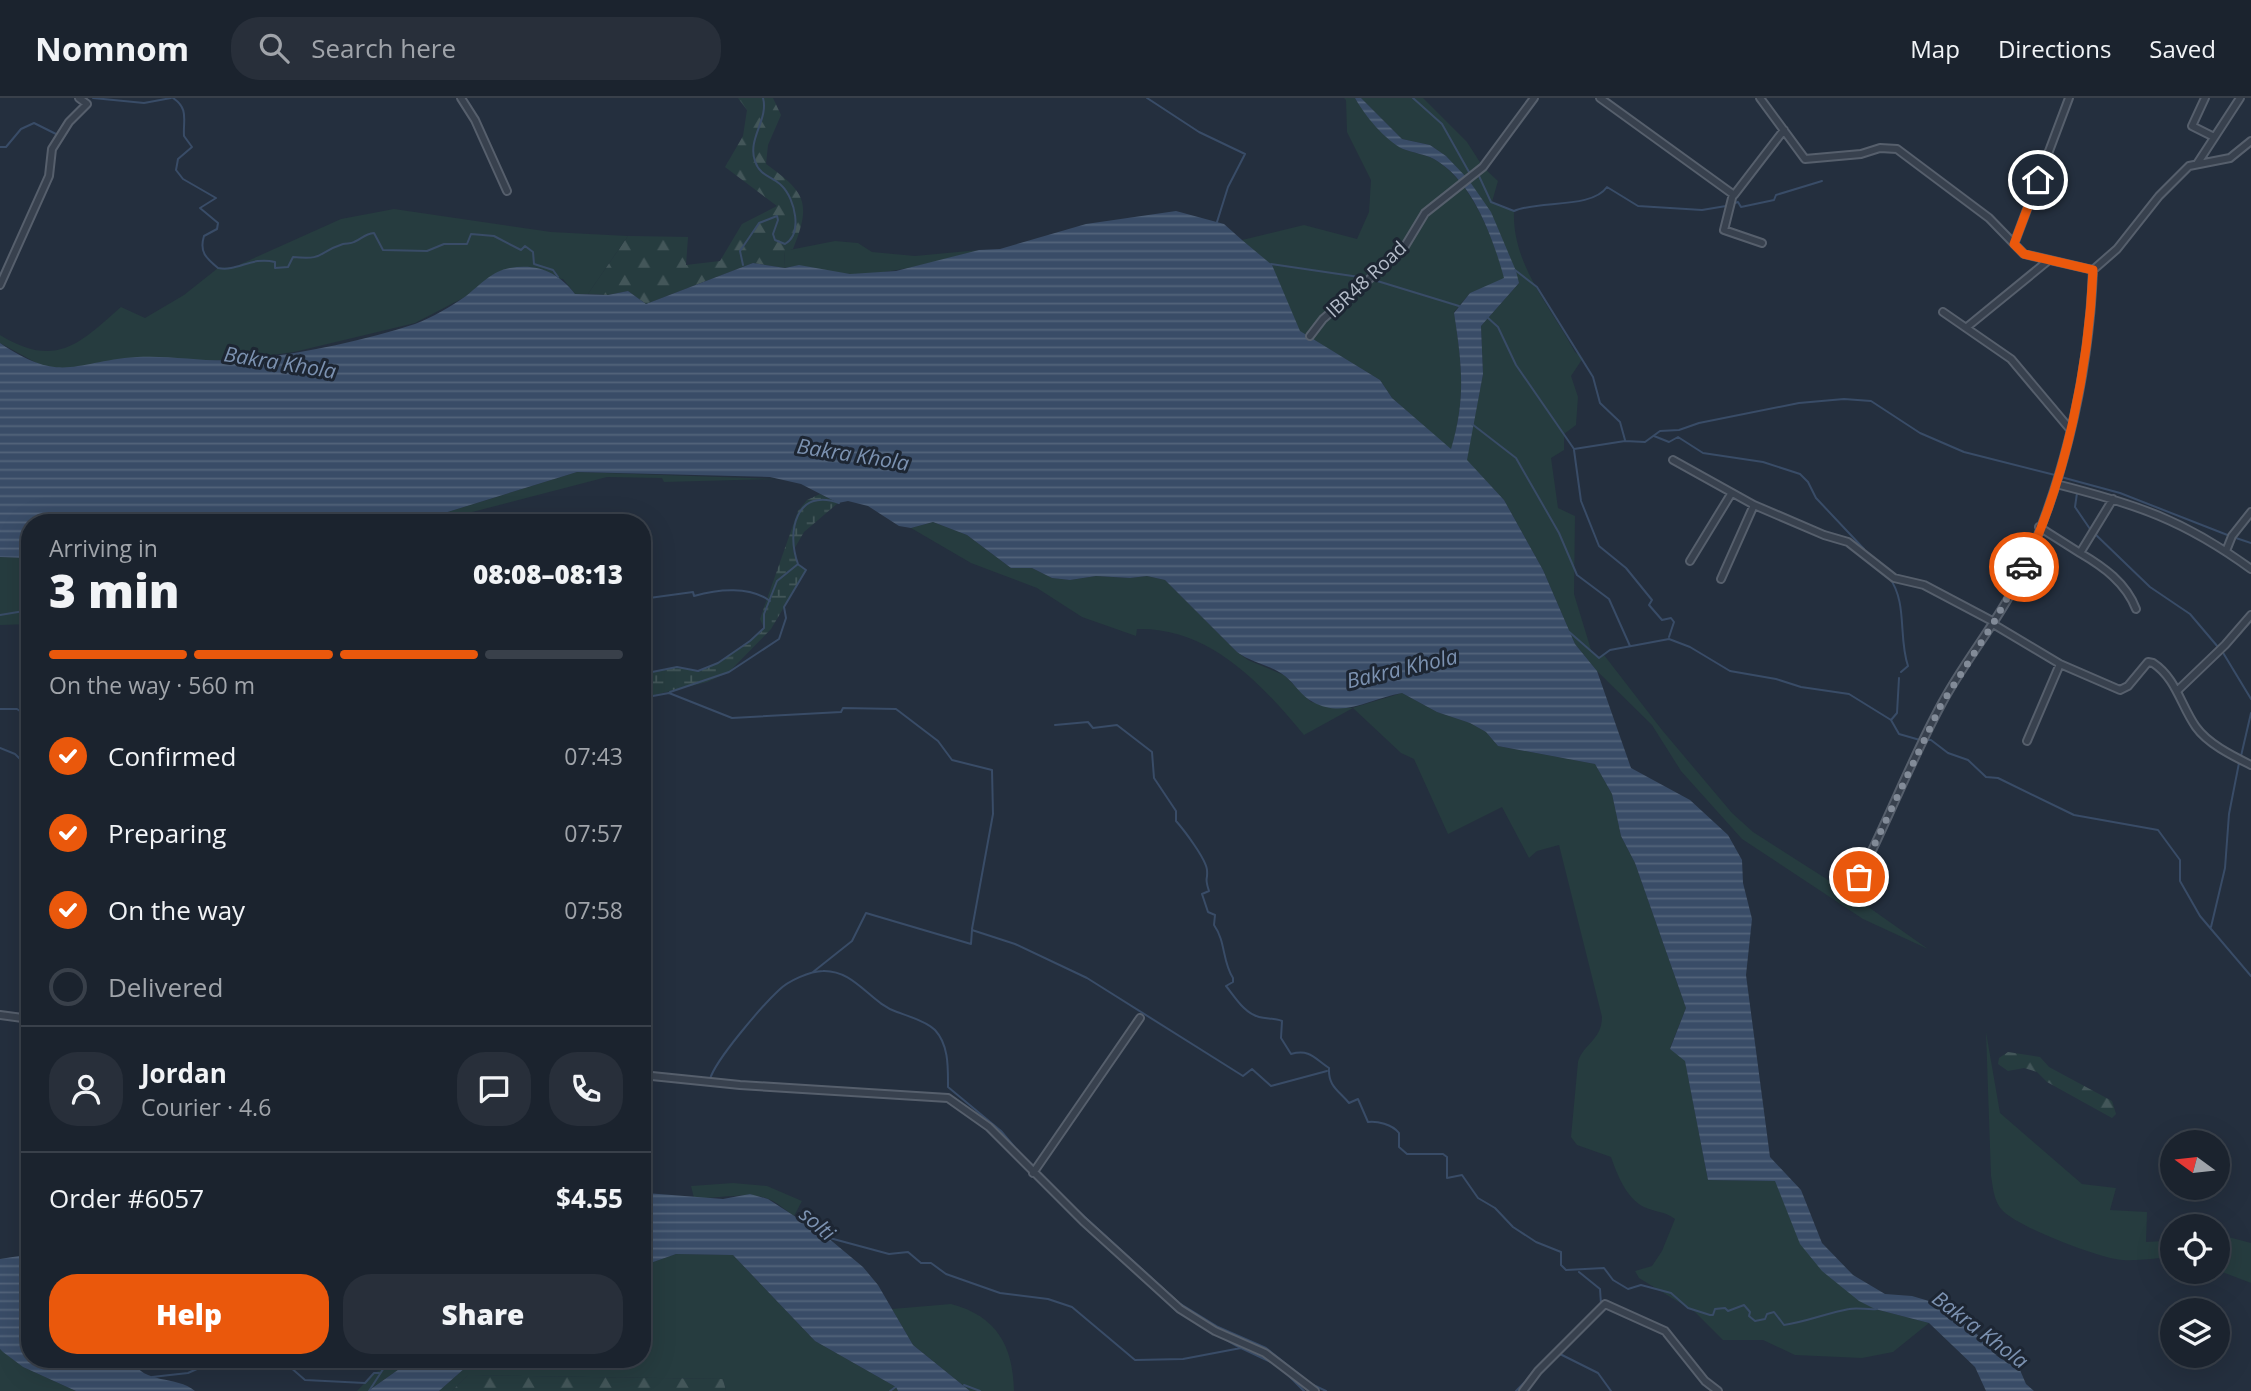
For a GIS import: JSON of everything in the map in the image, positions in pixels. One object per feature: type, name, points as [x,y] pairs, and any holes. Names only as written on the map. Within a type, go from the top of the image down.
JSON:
[{"type":"street","points":[[0,285],[49,176],[52,149],[69,122],[87,104],[79,98]]},
{"type":"street","points":[[461,98],[475,120],[508,191]]},
{"type":"street","name":"IBR48 Road","points":[[1310,336],[1324,318],[1402,251],[1425,213],[1483,167],[1534,98]]},
{"type":"street","points":[[1600,98],[1733,194]]},
{"type":"street","points":[[1760,98],[1805,159],[1861,154],[1880,148],[1897,149],[1989,218],[2024,254],[2093,270]]},
{"type":"street","points":[[2014,244],[2069,98]]},
{"type":"street","points":[[2205,98],[2192,127],[2214,137]]},
{"type":"street","points":[[2197,164],[2240,98]]},
{"type":"street","points":[[1762,243],[1724,230],[1733,194],[1784,130]]},
{"type":"street","points":[[1854,887],[1941,705],[1993,623],[2030,555],[2056,484],[2088,343],[2093,270],[2117,249],[2159,196],[2189,166],[2230,158],[2251,141]]},
{"type":"street","points":[[1968,327],[2049,260]]},
{"type":"street","points":[[1943,312],[2011,359],[2069,428]]},
{"type":"street","points":[[1674,460],[1754,505],[1824,535],[1848,542],[1894,578],[1924,584],[2060,664],[2120,690],[2128,686],[2148,662],[2153,663],[2177,691],[2196,728],[2218,746],[2251,765]]},
{"type":"street","points":[[2056,484],[2113,499],[2186,526],[2251,569]]},
{"type":"street","points":[[1690,561],[1731,494]]},
{"type":"street","points":[[2080,553],[2113,499]]},
{"type":"street","points":[[1721,579],[1754,505]]},
{"type":"street","points":[[2227,551],[2232,536],[2251,512]]},
{"type":"street","points":[[2039,527],[2120,581],[2128,590],[2136,608]]},
{"type":"street","points":[[2177,691],[2225,645],[2251,615]]},
{"type":"street","points":[[2027,741],[2060,664]]},
{"type":"street","points":[[0,1015],[21,1018]]},
{"type":"street","points":[[1033,1172],[1140,1018]]},
{"type":"street","points":[[651,1075],[740,1085],[948,1098],[989,1127],[1033,1172],[1180,1309],[1215,1331],[1265,1353],[1315,1391]]},
{"type":"street","points":[[1522,1391],[1538,1371],[1605,1304],[1665,1331],[1705,1381],[1717,1391]]},
{"type":"green space","points":[[738,98],[773,98],[781,115],[768,145],[766,164],[797,191],[803,209],[793,249],[784,252],[785,268],[753,263],[646,304],[628,291],[608,295],[588,294],[628,236],[688,237],[686,265],[720,261],[742,224],[777,206],[725,167],[743,136],[747,110]]},
{"type":"green space","points":[[1344,98],[1355,98],[1384,133],[1403,149],[1434,159],[1460,182],[1488,229],[1505,279],[1470,293],[1454,312],[1461,398],[1451,450],[1392,398],[1380,380],[1299,331],[1272,266],[1242,240],[1304,225],[1357,239],[1369,212],[1371,180],[1347,132]]},
{"type":"green space","points":[[1361,98],[1423,98],[1467,142],[1483,167],[1498,181],[1492,202],[1514,211],[1515,231],[1526,267],[1575,352],[1583,358],[1571,376],[1578,397],[1576,425],[1564,434],[1564,450],[1551,458],[1558,508],[1575,516],[1574,594],[1592,653],[1599,658],[1604,655],[1662,730],[1732,813],[1753,832],[1850,894],[1928,949],[1863,919],[1742,839],[1681,771],[1652,725],[1597,671],[1575,644],[1543,570],[1504,500],[1466,460],[1483,374],[1481,326],[1519,283],[1468,180],[1446,156],[1430,145],[1402,139]]},
{"type":"green space","points":[[394,209],[551,232],[628,236],[588,294],[575,294],[563,279],[494,274],[465,297],[415,323],[294,352],[236,360],[98,364],[67,369],[42,366],[0,343],[0,335],[37,350],[66,348],[92,332],[121,307],[145,318],[184,295],[218,268],[234,267],[341,219]]},
{"type":"green space","points":[[835,241],[858,243],[872,252],[915,256],[979,250],[915,266],[866,274],[801,267],[785,268],[784,251]]},
{"type":"green space","points":[[577,472],[777,479],[664,482],[662,478],[607,477],[465,514],[441,514]]},
{"type":"green space","points":[[820,494],[838,503],[804,532],[793,551],[798,564],[806,570],[771,629],[729,672],[707,682],[651,696],[651,672],[677,667],[699,671],[718,663],[764,628],[760,619],[798,511],[807,500]]},
{"type":"green space","points":[[933,522],[967,535],[1011,568],[1032,568],[1052,578],[1070,580],[1096,576],[1147,576],[1165,580],[1237,652],[1248,660],[1284,675],[1311,702],[1352,708],[1402,693],[1437,712],[1470,723],[1486,732],[1498,746],[1595,764],[1612,794],[1621,836],[1635,863],[1686,1008],[1670,1048],[1685,1060],[1708,1180],[1775,1181],[1784,1201],[1875,1309],[1929,1323],[1893,1352],[1862,1358],[1795,1355],[1763,1340],[1723,1340],[1695,1312],[1639,1278],[1635,1271],[1652,1266],[1662,1251],[1675,1219],[1638,1203],[1623,1185],[1611,1157],[1577,1145],[1571,1137],[1578,1062],[1596,1037],[1602,1017],[1559,845],[1537,851],[1529,858],[1502,807],[1448,834],[1414,759],[1401,753],[1353,708],[1304,735],[1251,678],[1210,648],[1187,637],[1163,631],[1137,629],[1136,636],[1082,617],[1037,588],[971,563],[911,528]]},
{"type":"green space","points":[[0,557],[21,558],[21,624],[0,625]]},
{"type":"green space","points":[[1986,1032],[2000,1113],[2082,1184],[2116,1188],[2110,1210],[2147,1212],[2146,1242],[2160,1241],[2160,1258],[2112,1258],[2060,1241],[2025,1225],[2000,1207],[1994,1195]]},
{"type":"green space","points":[[2008,1052],[2040,1057],[2049,1067],[2112,1101],[2116,1114],[2112,1118],[2047,1082],[2037,1072],[2024,1068],[2008,1071],[1998,1064],[1999,1058]]},
{"type":"green space","points":[[733,1183],[767,1186],[802,1201],[794,1216],[773,1201],[759,1196],[694,1198],[691,1186]]},
{"type":"green space","points":[[2230,1237],[2251,1243],[2251,1283],[2230,1275]]},
{"type":"green space","points":[[676,1254],[733,1255],[815,1341],[896,1387],[898,1391],[726,1391],[723,1379],[468,1375],[452,1391],[439,1391],[465,1368],[651,1368],[651,1263]]},
{"type":"green space","points":[[951,1304],[980,1316],[999,1335],[1010,1360],[1014,1391],[970,1391],[913,1345],[892,1309]]},
{"type":"green space","points":[[0,1349],[21,1368],[76,1391],[0,1391]]},
{"type":"green space","points":[[385,1368],[401,1368],[368,1391],[357,1391],[374,1373]]},
{"type":"green space","points":[[468,1375],[723,1379],[726,1391],[452,1391]]},
{"type":"water","name":"Bakra Khola","points":[[1355,98],[1361,98],[1402,139],[1430,145],[1446,156],[1468,179],[1491,212],[1516,271],[1519,283],[1481,326],[1483,374],[1467,460],[1504,500],[1543,570],[1575,644],[1597,671],[1631,768],[1690,800],[1728,835],[1742,860],[1743,883],[1752,919],[1746,975],[1770,1157],[1801,1190],[1822,1243],[1853,1275],[1885,1294],[1912,1296],[1929,1301],[1957,1323],[1950,1311],[1954,1309],[1997,1356],[2020,1370],[2026,1384],[2034,1391],[1986,1391],[1975,1367],[1929,1323],[1875,1309],[1859,1301],[1822,1271],[1800,1244],[1775,1181],[1708,1180],[1685,1061],[1670,1049],[1686,1008],[1635,863],[1621,836],[1612,794],[1595,764],[1498,746],[1486,732],[1470,723],[1437,712],[1402,693],[1347,708],[1324,707],[1305,697],[1280,672],[1237,652],[1165,580],[1147,576],[1096,576],[1070,580],[1052,578],[1032,568],[1011,568],[967,535],[933,522],[911,528],[899,526],[868,506],[848,501],[838,503],[801,484],[770,477],[577,472],[441,514],[21,514],[21,558],[0,557],[0,343],[21,356],[54,367],[137,357],[225,360],[260,358],[327,347],[415,324],[454,304],[492,275],[510,268],[530,267],[547,271],[562,280],[575,294],[608,295],[628,291],[646,304],[753,263],[785,268],[799,265],[850,274],[896,271],[979,250],[1000,249],[1086,224],[1176,211],[1224,224],[1272,265],[1300,331],[1380,380],[1392,398],[1451,449],[1461,397],[1454,313],[1470,293],[1504,278],[1480,212],[1460,181],[1434,159],[1403,149],[1389,140],[1370,120]]},
{"type":"water","points":[[651,1193],[723,1199],[750,1194],[768,1199],[827,1237],[863,1267],[878,1285],[913,1345],[970,1391],[898,1391],[896,1387],[815,1341],[733,1255],[676,1254],[651,1263]]},
{"type":"water","points":[[21,1257],[21,1366],[0,1349],[0,1259]]},
{"type":"water","points":[[25,1368],[137,1368],[152,1377],[179,1383],[195,1391],[76,1391]]},
{"type":"water","points":[[401,1368],[465,1368],[439,1391],[368,1391]]},
{"type":"waterway","points":[[93,98],[144,103],[171,98]]},
{"type":"waterway","points":[[173,98],[183,110],[184,136],[192,147],[178,159],[176,170],[183,179],[216,198],[200,208],[218,223],[217,229],[204,236],[202,246],[207,258],[218,268],[232,268],[259,261],[275,262],[275,268],[288,267],[293,257],[316,257],[334,247],[353,243],[374,233],[383,250],[427,251],[444,244],[467,244],[471,234],[494,236],[521,250],[525,246],[533,252],[534,264],[553,270],[558,277]]},
{"type":"waterway","points":[[743,265],[740,251],[759,223],[777,216],[773,234],[775,240],[785,244],[791,239],[795,225],[793,207],[787,192],[763,173],[755,161],[754,145],[763,114],[763,98]]},
{"type":"waterway","points":[[1147,98],[1199,132],[1245,154],[1228,187],[1217,222]]},
{"type":"waterway","points":[[1413,98],[1442,124],[1469,172]]},
{"type":"waterway","points":[[0,147],[6,147],[21,129],[34,123],[58,135]]},
{"type":"waterway","points":[[1479,176],[1491,202],[1514,211],[1590,198],[1607,187],[1638,206],[1702,210],[1726,206]]},
{"type":"waterway","points":[[1735,203],[1738,202],[1741,207],[1774,200],[1776,195],[1822,181]]},
{"type":"waterway","points":[[1271,264],[1366,278]]},
{"type":"waterway","points":[[1515,270],[1537,287],[1593,377],[1600,403],[1620,422],[1625,440]]},
{"type":"waterway","points":[[1374,280],[1459,306]]},
{"type":"waterway","points":[[1487,317],[1498,327],[1516,365],[1574,449],[1625,441],[1645,442],[1660,431],[1679,430],[1699,423],[1799,403],[1844,399],[1871,401],[1920,433],[1964,452],[2055,475]]},
{"type":"waterway","points":[[1472,424],[1516,458],[1559,533],[1577,575],[1609,599],[1630,646]]},
{"type":"waterway","points":[[1654,436],[1669,442],[1678,437],[1703,453],[1763,462],[1800,474],[1808,482],[1816,498],[1864,549]]},
{"type":"waterway","points":[[1574,450],[1581,501],[1599,546],[1626,568],[1652,600],[1649,605],[1662,620],[1671,618],[1674,622],[1669,637]]},
{"type":"waterway","points":[[2061,477],[2120,493],[2230,536]]},
{"type":"waterway","points":[[2077,493],[2075,507],[2090,529]]},
{"type":"waterway","points":[[651,672],[677,667],[698,671],[718,663],[750,641],[764,628],[764,614],[777,581],[798,564],[793,539],[798,516],[804,507],[813,501],[839,503]]},
{"type":"waterway","points":[[2094,533],[2150,587],[2190,614],[2218,647]]},
{"type":"waterway","points":[[2236,538],[2251,543]]},
{"type":"waterway","points":[[670,692],[729,672],[779,639],[786,618],[784,607],[806,570],[799,565]]},
{"type":"waterway","points":[[1889,577],[1895,587],[1901,609],[1903,644],[1908,666],[1901,672]]},
{"type":"waterway","points":[[651,598],[693,592],[694,596],[734,590],[753,593],[770,601]]},
{"type":"waterway","points":[[0,615],[21,612]]},
{"type":"waterway","points":[[1567,630],[1599,658],[1610,650],[1669,639],[1690,647],[1730,671],[1776,679],[1801,687],[1849,694],[1891,720],[1899,734],[1920,740]]},
{"type":"waterway","points":[[2222,651],[2251,699]]},
{"type":"waterway","points":[[1891,720],[1897,713],[1899,678]]},
{"type":"waterway","points":[[651,696],[669,693],[732,718],[841,712],[843,708],[896,709],[938,741],[952,760],[992,770],[993,814],[972,929]]},
{"type":"waterway","points":[[0,709],[17,709],[21,712]]},
{"type":"waterway","points":[[2241,756],[2251,713]]},
{"type":"waterway","points":[[1055,725],[1088,722],[1093,728],[1117,725],[1152,752],[1154,778],[1176,811],[1176,821],[1206,865],[1209,891],[1202,894],[1208,912],[1215,915],[1214,925],[1233,978],[1233,982],[1226,986],[1240,1004],[1254,1015],[1282,1021],[1281,1038],[1291,1054],[1307,1054],[1329,1068],[1330,1079],[1335,1087],[1349,1103],[1358,1099],[1368,1122],[1384,1124],[1396,1130],[1399,1133],[1399,1147],[1407,1154],[1443,1154],[1447,1157],[1447,1178],[1462,1175],[1478,1198],[1495,1208],[1513,1227],[1536,1242],[1561,1252],[1561,1265],[1566,1270],[1604,1268],[1613,1280],[1628,1289],[1641,1285],[1671,1293],[1688,1308],[1710,1315],[1713,1315],[1715,1309],[1725,1308],[1728,1311],[1744,1305],[1750,1312],[1749,1316],[1755,1321],[1765,1319],[1767,1314],[1774,1312],[1784,1325],[1849,1309],[1877,1309]]},
{"type":"waterway","points":[[1926,740],[1931,740],[1948,753],[1968,760],[1986,777],[1998,778],[2074,815],[2158,830],[2180,860],[2180,881],[2200,916],[2251,976]]},
{"type":"waterway","points":[[0,748],[15,754],[21,760]]},
{"type":"waterway","points":[[2211,927],[2225,868],[2229,814],[2239,763]]},
{"type":"waterway","points":[[813,972],[852,941],[866,913],[971,944],[972,930],[1015,944],[1087,978],[1243,1076],[1252,1069],[1271,1086],[1327,1071]]},
{"type":"waterway","points":[[710,1079],[740,1033],[783,987],[812,973],[834,972],[853,981],[887,1008],[922,1021],[935,1030],[945,1050],[948,1087],[1001,1131],[1024,1158]]},
{"type":"waterway","points":[[651,1078],[665,1080]]},
{"type":"waterway","points":[[678,1082],[700,1084]]},
{"type":"waterway","points":[[715,1086],[906,1098]]},
{"type":"waterway","points":[[1016,1158],[1076,1219]]},
{"type":"waterway","points":[[1038,1172],[1049,1183]]},
{"type":"waterway","points":[[1065,1199],[1179,1303],[1218,1327],[1266,1348],[1305,1379]]},
{"type":"waterway","name":"solti","points":[[826,1237],[889,1254],[908,1252],[921,1263],[931,1263],[946,1274],[1000,1293],[1048,1299],[1072,1307],[1135,1360],[1183,1359],[1241,1348],[1275,1364]]},
{"type":"waterway","points":[[1096,1237],[1178,1312],[1240,1348]]},
{"type":"waterway","points":[[1516,1391],[1601,1304],[1600,1289],[1579,1272]]},
{"type":"waterway","points":[[1560,1354],[1598,1373],[1611,1391]]},
{"type":"waterway","points":[[152,1377],[188,1373],[199,1368]]},
{"type":"waterway","points":[[291,1368],[305,1380],[365,1383],[374,1373],[379,1373]]},
{"type":"waterway","points":[[369,1391],[384,1368]]},
{"type":"waterway","points":[[1285,1372],[1304,1391]]},
{"type":"waterway","points":[[1309,1383],[1326,1391]]},
{"type":"waterway","points":[[964,1385],[980,1391]]},
{"type":"waterway","points":[[890,1391],[897,1386]]},
{"type":"way so far","points":[[1859,877],[1880,836],[1901,783],[1941,705],[1993,624],[2024,567]]},
{"type":"route","points":[[2024,567],[2059,476],[2079,390],[2088,343],[2093,270],[2024,254],[2014,244],[2038,180]]}]
